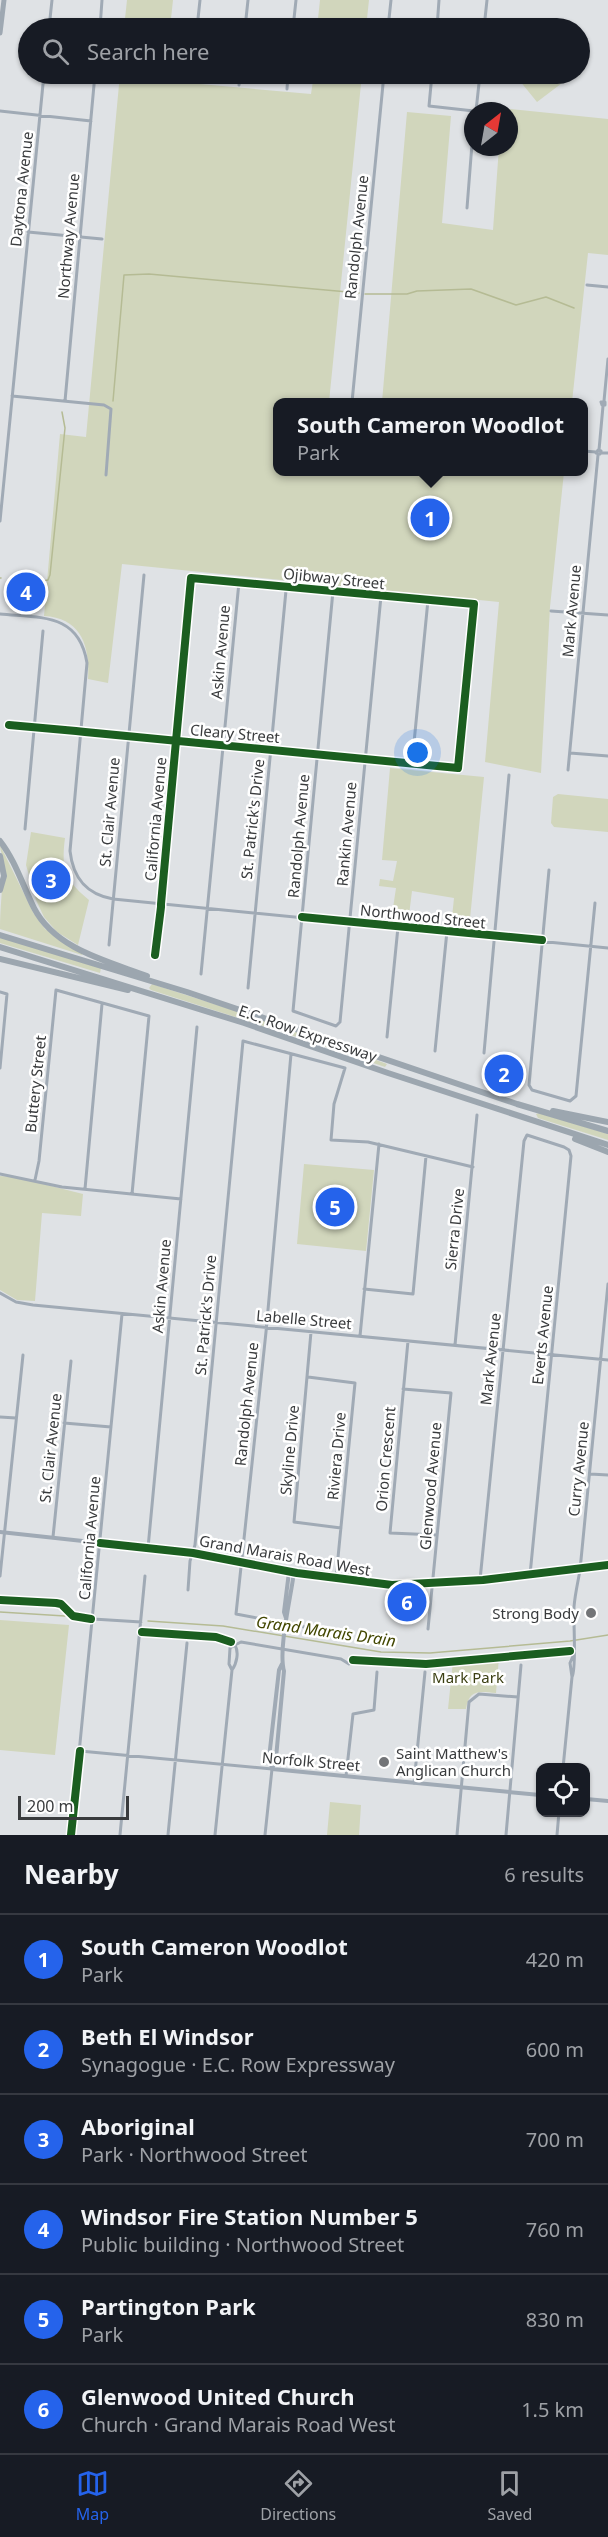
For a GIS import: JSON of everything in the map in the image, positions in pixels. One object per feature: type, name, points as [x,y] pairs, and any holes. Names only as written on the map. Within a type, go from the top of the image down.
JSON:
[{"type":"highway","points":[[0,33],[4,0]]},
{"type":"highway","points":[[0,841],[38,915],[52,933],[76,948],[187,993]]},
{"type":"highway","points":[[0,856],[4,870],[0,890]]},
{"type":"highway","name":"E.C. Row Expressway","points":[[0,935],[187,993],[516,1104],[608,1131]]},
{"type":"highway","name":"E.C. Row Expressway","points":[[0,947],[169,999],[544,1126],[608,1145]]},
{"type":"highway","points":[[0,960],[169,999]]},
{"type":"highway","points":[[516,1104],[608,1122]]},
{"type":"highway","points":[[544,1126],[608,1152]]},
{"type":"street","points":[[50,18],[52,0]]},
{"type":"street","points":[[101,18],[102,0]]},
{"type":"street","points":[[198,18],[200,0]]},
{"type":"street","points":[[246,18],[248,0]]},
{"type":"street","points":[[294,18],[296,0]]},
{"type":"street","points":[[389,18],[391,0]]},
{"type":"street","points":[[438,18],[439,0]]},
{"type":"street","points":[[485,18],[487,0]]},
{"type":"street","name":"Daytona Avenue","points":[[0,521],[43,84]]},
{"type":"street","name":"Northway Avenue","points":[[65,401],[94,84]]},
{"type":"street","points":[[287,84],[287,89]]},
{"type":"street","name":"Randolph Avenue","points":[[351,398],[383,84]]},
{"type":"street","points":[[431,84],[429,106],[464,110]]},
{"type":"street","points":[[476,102],[479,84]]},
{"type":"street","points":[[0,111],[91,121]]},
{"type":"street","points":[[467,208],[471,156]]},
{"type":"street","points":[[28,232],[102,239]]},
{"type":"street","points":[[586,285],[608,287]]},
{"type":"street","name":"Mark Avenue","points":[[568,770],[608,358]]},
{"type":"street","points":[[12,396],[104,405],[111,409],[106,475]]},
{"type":"street","points":[[588,451],[608,453]]},
{"type":"street","name":"St. Clair Avenue","points":[[109,945],[144,575]]},
{"type":"street","name":"Ojibway Street","points":[[191,578],[474,604],[458,768]]},
{"type":"street","name":"California Avenue","points":[[155,955],[191,578]]},
{"type":"street","name":"St. Patrick's Drive","points":[[248,988],[287,580]]},
{"type":"street","name":"Askin Avenue","points":[[201,974],[239,582]]},
{"type":"street","name":"Randolph Avenue","points":[[293,1011],[333,591]]},
{"type":"street","name":"Rankin Avenue","points":[[293,1011],[329,1026],[338,1025],[381,596]]},
{"type":"street","points":[[412,763],[428,600]]},
{"type":"street","points":[[551,611],[608,615]]},
{"type":"street","name":"Northwood Street","points":[[0,614],[57,621],[70,628],[79,638],[87,663],[70,851],[72,866],[87,889],[95,894],[113,899],[608,948]]},
{"type":"street","points":[[25,829],[44,631]]},
{"type":"street","name":"Cleary Street","points":[[9,724],[458,768]]},
{"type":"street","points":[[570,753],[608,756]]},
{"type":"street","points":[[484,1053],[508,775]]},
{"type":"street","points":[[549,870],[529,1085],[532,1090],[570,1101],[576,1096],[595,903]]},
{"type":"street","points":[[387,1037],[398,927]]},
{"type":"street","points":[[435,1051],[447,932]]},
{"type":"street","name":"Buttery Street","points":[[35,1180],[39,1161],[56,990],[102,1004]]},
{"type":"street","points":[[0,992],[7,994],[1,1038],[0,1068]]},
{"type":"street","points":[[85,1189],[102,1004],[148,1016],[132,1194]]},
{"type":"street","name":"Askin Avenue","points":[[148,1548],[197,1026]]},
{"type":"street","name":"St. Patrick's Drive","points":[[188,1590],[195,1545],[243,1041],[291,1054]]},
{"type":"street","points":[[291,1054],[345,1068],[334,1104],[331,1140],[379,1144],[473,1167]]},
{"type":"street","name":"Randolph Avenue","points":[[257,1618],[236,1614],[266,1328],[291,1054]]},
{"type":"street","name":"Sierra Drive","points":[[454,1346],[477,1115]]},
{"type":"street","name":"Everts Avenue","points":[[524,1141],[527,1135],[533,1135],[564,1147],[569,1150],[571,1156],[530,1575]]},
{"type":"street","name":"Mark Avenue","points":[[480,1580],[524,1141]]},
{"type":"street","points":[[360,1336],[379,1144]]},
{"type":"street","points":[[364,1289],[413,1294],[426,1156]]},
{"type":"street","points":[[0,1174],[85,1189],[181,1199]]},
{"type":"street","name":"Curry Avenue","points":[[563,1763],[575,1666],[573,1650],[575,1594],[580,1570],[608,1284]]},
{"type":"street","name":"Labelle Street","points":[[0,1293],[11,1300],[27,1305],[608,1360]]},
{"type":"street","name":"California Avenue","points":[[71,1835],[122,1314]]},
{"type":"street","name":"Skyline Drive","points":[[311,1332],[294,1522],[341,1528]]},
{"type":"street","name":"Orion Crescent","points":[[408,1341],[390,1533],[437,1535]]},
{"type":"street","points":[[0,1576],[2,1532],[23,1355]]},
{"type":"street","name":"St. Clair Avenue","points":[[53,1537],[71,1361]]},
{"type":"street","name":"Riviera Drive","points":[[308,1377],[355,1383],[336,1579]]},
{"type":"street","name":"Glenwood Avenue","points":[[403,1389],[451,1393],[429,1629]]},
{"type":"street","points":[[0,1417],[16,1418]]},
{"type":"street","points":[[64,1423],[111,1427]]},
{"type":"street","points":[[590,1474],[608,1476]]},
{"type":"street","name":"Grand Marais Road West","points":[[2,1532],[193,1552],[291,1572],[392,1585],[480,1580],[608,1566]]},
{"type":"street","points":[[265,1835],[272,1769],[276,1758],[284,1671],[282,1664],[286,1624],[284,1612],[291,1572]]},
{"type":"street","points":[[120,1835],[146,1576]]},
{"type":"street","points":[[93,1619],[141,1622]]},
{"type":"street","points":[[286,1624],[341,1633]]},
{"type":"street","points":[[168,1835],[187,1642]]},
{"type":"street","points":[[232,1670],[229,1664],[231,1648],[241,1642],[341,1659],[349,1664]]},
{"type":"street","points":[[215,1835],[232,1670],[236,1665],[237,1657],[235,1645]]},
{"type":"street","points":[[506,1835],[521,1665]]},
{"type":"street","points":[[346,1776],[353,1714],[374,1710],[377,1672]]},
{"type":"street","points":[[414,1783],[425,1672]]},
{"type":"street","points":[[457,1835],[470,1702],[479,1694],[518,1697]]},
{"type":"street","name":"Norfolk Street","points":[[80,1751],[536,1795]]},
{"type":"street","points":[[590,1799],[608,1801]]},
{"type":"street","points":[[557,1835],[559,1817]]},
{"type":"green space","points":[[127,0],[173,0],[171,18],[125,18]]},
{"type":"green space","points":[[320,0],[369,0],[367,18],[318,18]]},
{"type":"green space","points":[[119,84],[199,84],[311,94],[312,84],[361,84],[329,398],[273,398],[273,476],[564,476],[550,607],[541,773],[485,762],[499,602],[122,564],[108,683],[88,679],[87,656],[81,636],[67,622],[44,616],[60,434],[86,437]]},
{"type":"green space","points":[[522,84],[561,84],[537,102]]},
{"type":"green space","points":[[518,110],[608,119],[608,255],[588,253],[572,398],[382,398],[407,112],[451,116],[442,223],[493,230],[498,156],[518,156]]},
{"type":"green space","points":[[390,768],[484,777],[469,929],[451,927],[454,898],[412,891],[408,923],[391,921],[396,888],[379,886],[380,879],[393,881],[397,861],[382,860]]},
{"type":"green space","points":[[558,794],[608,799],[608,832],[554,827],[551,823],[553,797]]},
{"type":"green space","points":[[31,832],[65,838],[66,873],[89,900],[78,945],[57,932],[44,917],[36,900],[26,865]]},
{"type":"green space","points":[[0,845],[34,914],[45,929],[83,953],[82,955],[0,929],[3,861]]},
{"type":"green space","points":[[0,937],[101,968],[100,973],[0,943]]},
{"type":"green space","points":[[152,984],[276,1024],[276,1027],[273,1029],[151,990],[149,988]]},
{"type":"green space","points":[[284,1026],[387,1064],[385,1067],[282,1032],[281,1027]]},
{"type":"green space","points":[[536,1114],[608,1134],[608,1140],[538,1118]]},
{"type":"green space","points":[[304,1164],[374,1170],[366,1251],[297,1244]]},
{"type":"green space","points":[[0,1176],[15,1177],[83,1194],[81,1216],[42,1213],[35,1301],[17,1300],[0,1290]]},
{"type":"green space","points":[[0,1620],[69,1625],[55,1755],[0,1750]]},
{"type":"green space","name":"Mark Park","points":[[499,1657],[496,1693],[475,1693],[469,1698],[466,1709],[448,1709],[453,1661]]},
{"type":"green space","points":[[330,1802],[361,1805],[359,1835],[327,1835]]},
{"type":"waterway","points":[[113,401],[124,275],[149,274],[359,293]]},
{"type":"waterway","points":[[365,294],[407,294],[417,291],[471,289],[516,305],[546,297],[574,308]]},
{"type":"waterway","points":[[43,581],[48,580],[50,575],[65,428],[62,412]]},
{"type":"waterway","name":"Grand Marais Drain","points":[[0,1612],[65,1616]]},
{"type":"waterway","name":"Grand Marais Drain","points":[[148,1621],[223,1626],[381,1652],[430,1653],[570,1641],[608,1635]]},
{"type":"cycle path","points":[[9,725],[76,731],[85,732],[458,768],[474,604],[191,578],[161,904],[161,907],[155,955]]},
{"type":"cycle path","points":[[302,917],[542,940]]},
{"type":"cycle path","points":[[100,1543],[193,1553],[297,1573],[392,1585],[483,1580],[608,1565]]},
{"type":"cycle path","points":[[0,1600],[61,1604],[73,1616],[91,1619]]},
{"type":"cycle path","points":[[142,1632],[216,1637],[231,1642]]},
{"type":"cycle path","points":[[353,1660],[426,1664],[570,1651]]},
{"type":"cycle path","points":[[71,1835],[80,1751]]},
{"type":"place","name":"South Cameron Woodlot","points":[[430,518]]},
{"type":"place","name":"Windsor Fire Station Number 5","points":[[26,592]]},
{"type":"place","name":"Aboriginal","points":[[51,880]]},
{"type":"place","name":"Beth El Windsor","points":[[504,1074]]},
{"type":"place","name":"Partington Park","points":[[335,1207]]},
{"type":"place","name":"Glenwood United Church","points":[[407,1602]]},
{"type":"place","name":"Strong Body","points":[[591,1613]]},
{"type":"place","name":"Saint Matthew's Anglican Church","points":[[384,1762]]}]
